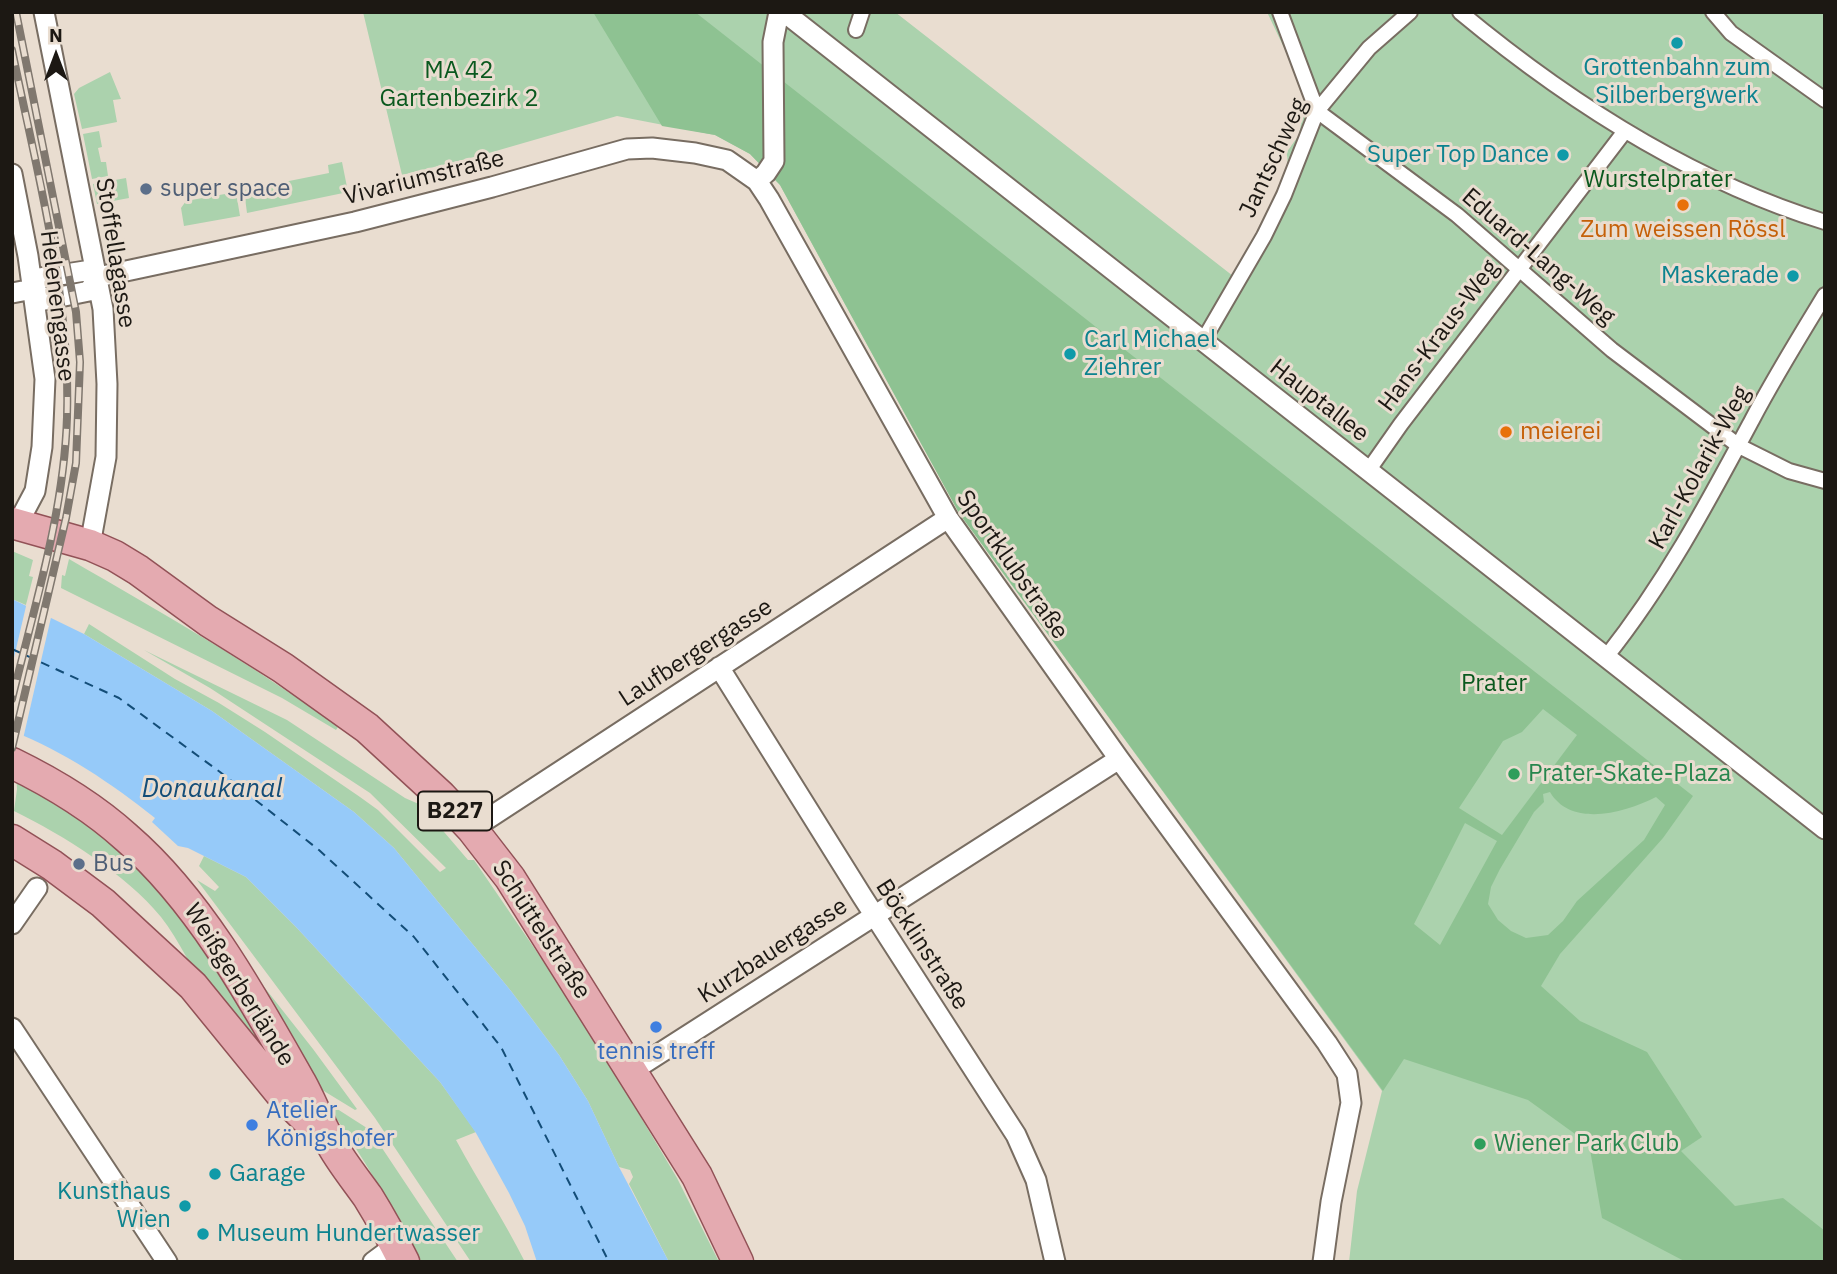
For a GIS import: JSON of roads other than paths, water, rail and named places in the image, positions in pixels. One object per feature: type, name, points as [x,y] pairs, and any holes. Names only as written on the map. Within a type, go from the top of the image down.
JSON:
[{"type":"main road","name":"Schüttelstraße","points":[[15,524],[90,545],[138,570],[208,621],[283,668],[368,728],[441,796],[472,829],[510,878],[698,1176],[738,1262]]},
{"type":"main road","name":"Weißgerberlände","points":[[12,763],[37,775],[100,815],[128,838],[177,890],[215,942],[302,1086],[332,1147],[369,1199],[391,1256]]},
{"type":"main road","points":[[12,839],[103,903],[193,986],[281,1094],[332,1147]]},
{"type":"street","name":"Stoffellagasse","points":[[44,12],[103,309],[107,384],[106,457],[90,545]]},
{"type":"street","points":[[757,181],[774,161],[773,42],[781,12]]},
{"type":"street","name":"Hauptallee","points":[[781,12],[1825,829]]},
{"type":"street","points":[[856,30],[862,12]]},
{"type":"street","points":[[1280,12],[1317,111]]},
{"type":"street","name":"Jantschweg","points":[[1203,341],[1264,236],[1284,195],[1317,111],[1369,48],[1410,12]]},
{"type":"street","points":[[1460,12],[1565,92],[1625,131],[1695,169],[1795,213],[1825,222]]},
{"type":"street","points":[[1713,12],[1731,33],[1825,100]]},
{"type":"street","name":"Eduard-Lang-Weg","points":[[1317,111],[1457,215],[1612,350],[1739,446],[1788,471],[1825,481]]},
{"type":"street","name":"Hans-Kraus-Weg","points":[[1368,471],[1625,131]]},
{"type":"street","name":"Vivariumstraße","points":[[12,293],[33,289],[45,300],[89,291],[98,277],[355,222],[627,149],[652,148],[727,160],[757,181]]},
{"type":"street","name":"Helenengasse","points":[[12,174],[33,289],[45,379],[41,447],[34,491],[15,524]]},
{"type":"street","name":"Sportklubstraße","points":[[757,181],[948,518],[1119,759],[1327,1043],[1346,1074],[1351,1103],[1331,1202],[1323,1262]]},
{"type":"street","name":"Karl-Kolarik-Weg","points":[[1606,657],[1648,603],[1685,545],[1752,420],[1825,295]]},
{"type":"street","name":"Laufbergergasse","points":[[472,829],[948,518]]},
{"type":"street","name":"Böcklinstraße","points":[[719,667],[1016,1135],[1035,1180],[1055,1262]]},
{"type":"street","name":"Kurzbauergasse","points":[[632,1071],[1119,759]]},
{"type":"street","points":[[12,924],[37,888]]},
{"type":"street","points":[[12,1028],[167,1262]]},
{"type":"water","name":"Donaukanal","points":[[12,599],[84,634],[212,711],[354,812],[394,848],[511,991],[559,1055],[588,1101],[669,1262],[537,1262],[525,1226],[509,1193],[476,1133],[440,1082],[296,927],[246,877],[188,848],[178,846],[152,822],[155,818],[122,793],[69,759],[12,731]]},
{"type":"railway","points":[[12,748],[66,518],[76,463],[80,362],[76,312],[16,12]]},
{"type":"railway","points":[[12,50],[58,279],[67,371],[65,453],[60,489],[38,595],[12,699]]},
{"type":"place","name":"Grottenbahn zum Silberbergwerk","points":[[1677,43]]},
{"type":"place","name":"Super Top Dance","points":[[1563,155]]},
{"type":"place","name":"super space","points":[[146,189]]},
{"type":"place","name":"Zum weissen Rössl","points":[[1683,205]]},
{"type":"place","name":"Maskerade","points":[[1793,276]]},
{"type":"place","name":"Carl Michael Ziehrer","points":[[1070,354]]},
{"type":"place","name":"meierei","points":[[1506,432]]},
{"type":"place","name":"Prater-Skate-Plaza","points":[[1514,774]]},
{"type":"place","name":"Bus","points":[[79,864]]},
{"type":"place","name":"tennis treff","points":[[656,1027]]},
{"type":"place","name":"Atelier Königshofer","points":[[252,1125]]},
{"type":"place","name":"Wiener Park Club","points":[[1480,1144]]},
{"type":"place","name":"Garage","points":[[215,1174]]},
{"type":"place","name":"Kunsthaus Wien","points":[[185,1206]]},
{"type":"place","name":"Museum Hundertwasser","points":[[203,1234]]},
{"type":"park label","name":"MA 42 Gartenbezirk 2","points":[[459,85]]},
{"type":"park label","name":"Wurstelprater","points":[[1658,180]]},
{"type":"park label","name":"Prater","points":[[1494,684]]}]
